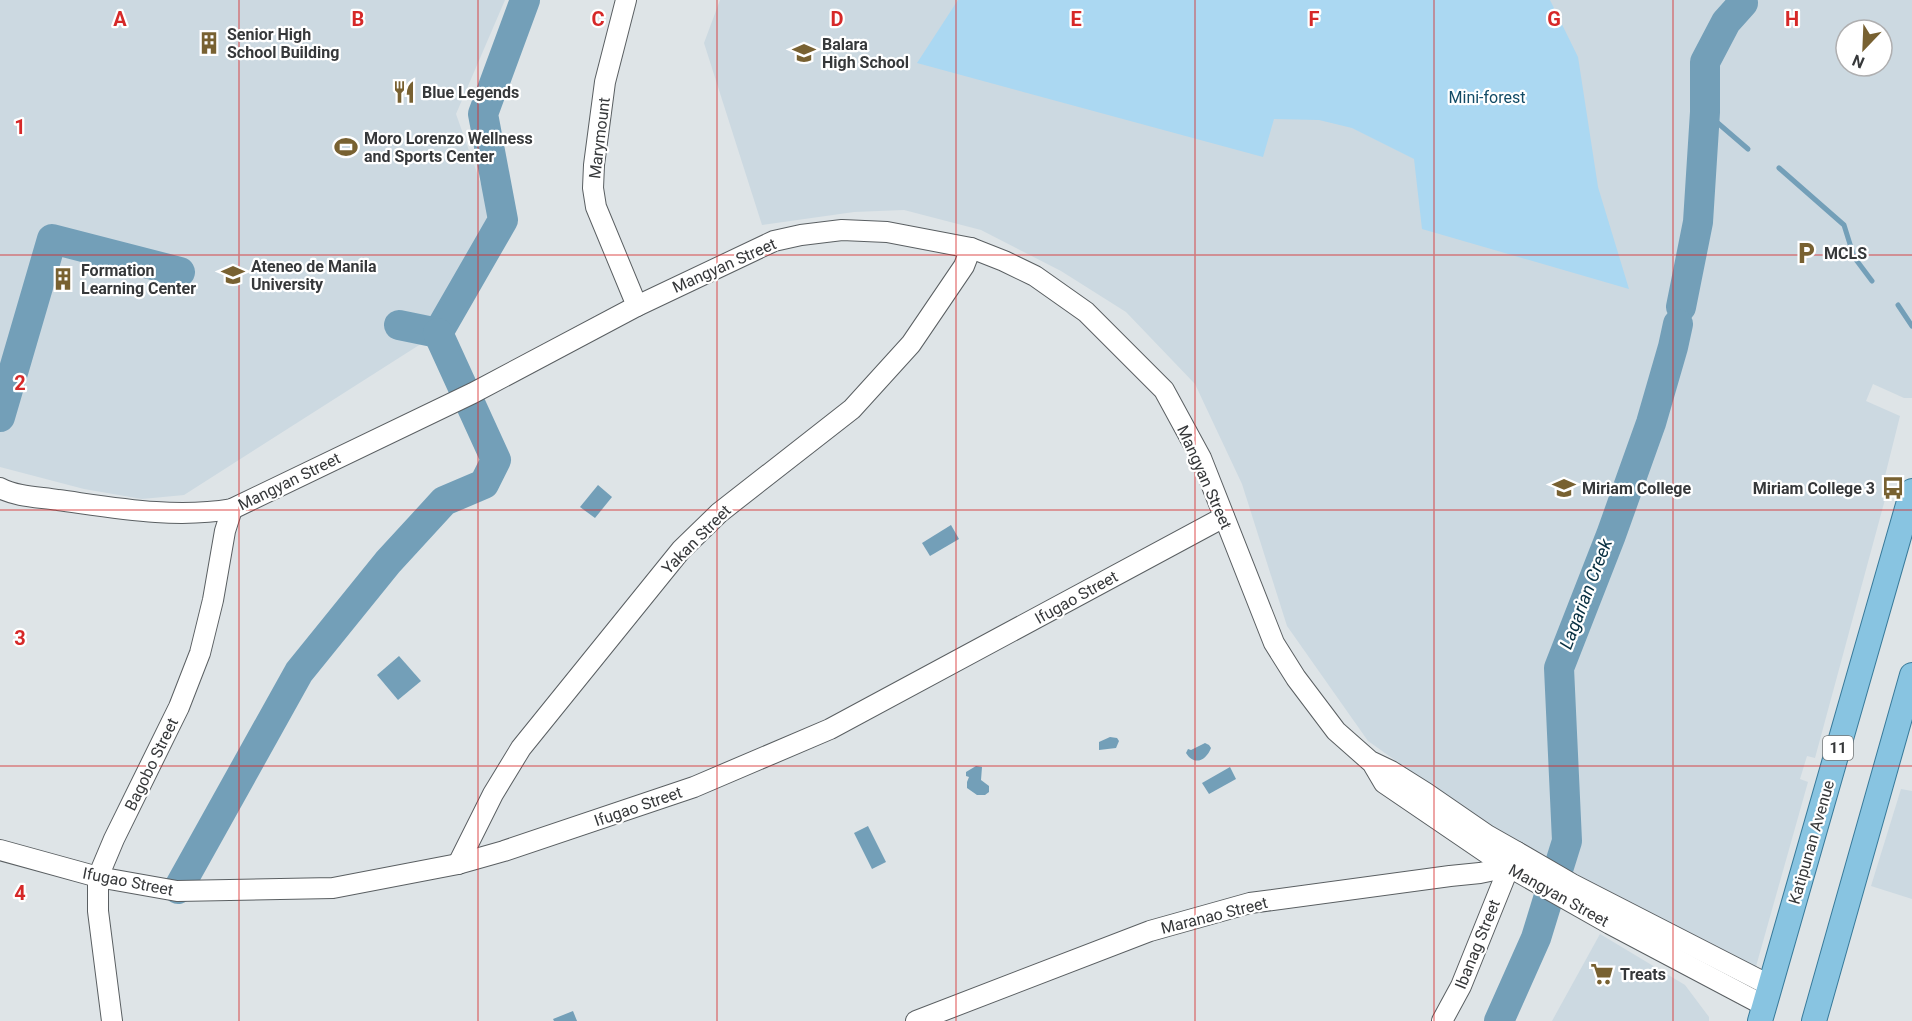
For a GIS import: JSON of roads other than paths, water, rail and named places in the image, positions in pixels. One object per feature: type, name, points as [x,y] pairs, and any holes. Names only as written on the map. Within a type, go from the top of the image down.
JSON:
[{"type":"main road","name":"Katipunan Avenue","points":[[1765,1004],[1912,491]]},
{"type":"main road","points":[[1814,1021],[1912,675]]},
{"type":"street","name":"Marymount","points":[[626,0],[605,82],[593,188],[596,207],[637,306]]},
{"type":"street","name":"Mangyan Street","points":[[0,488],[24,495],[170,513],[205,513],[232,509],[450,405],[637,306],[774,241],[842,230],[887,232],[971,248],[1035,276],[1086,312],[1164,390],[1201,458],[1274,643],[1296,678],[1336,731],[1370,761],[1426,793],[1513,859],[1610,924],[1765,1004]]},
{"type":"street","name":"Yakan Street","points":[[458,864],[493,794],[521,748],[681,550],[718,513],[852,409],[911,344],[964,266],[971,248]]},
{"type":"street","name":"Bagobo Street","points":[[112,1021],[98,911],[98,877],[114,839],[179,707],[200,653],[213,600],[225,531],[232,509]]},
{"type":"street","name":"Ifugao Street","points":[[0,850],[98,877],[177,891],[333,888],[458,864],[504,851],[694,787],[830,729],[1224,517]]},
{"type":"street","name":"Maranao Street","points":[[916,1021],[1150,931],[1250,903],[1480,873],[1513,859]]},
{"type":"street","name":"Ibanag Street","points":[[1442,1021],[1461,986],[1513,859]]},
{"type":"waterway","points":[[399,325],[438,333],[503,220],[483,114],[525,0]]},
{"type":"waterway","name":"Lagarian Creek","points":[[1681,307],[1698,222],[1705,112],[1705,62],[1726,22],[1743,3]]},
{"type":"waterway","points":[[1705,112],[1748,149]]},
{"type":"waterway","points":[[1779,168],[1844,225],[1854,257],[1872,281]]},
{"type":"waterway","points":[[0,417],[52,239],[180,272]]},
{"type":"waterway","points":[[1898,305],[1912,326]]},
{"type":"waterway","name":"Lagarian Creek","points":[[1557,873],[1567,841],[1559,668],[1611,535],[1651,423],[1678,324]]},
{"type":"waterway","points":[[178,889],[299,672],[388,562],[444,501],[484,484],[496,460],[438,333]]},
{"type":"waterway","name":"Lagarian Creek","points":[[1499,1021],[1536,938],[1548,899]]},
{"type":"place","name":"Senior High School Building","points":[[209,43]]},
{"type":"place","name":"Balara High School","points":[[804,53]]},
{"type":"place","name":"Blue Legends","points":[[404,92]]},
{"type":"place","name":"Moro Lorenzo Wellness and Sports Center","points":[[346,147]]},
{"type":"place","name":"MCLS","points":[[1806,253]]},
{"type":"place","name":"Ateneo de Manila University","points":[[233,275]]},
{"type":"place","name":"Formation Learning Center","points":[[63,279]]},
{"type":"place","name":"Miriam College","points":[[1564,488]]},
{"type":"place","name":"Miriam College 3","points":[[1893,488]]},
{"type":"place","name":"Treats","points":[[1602,974]]},
{"type":"park label","name":"Mini-forest","points":[[1487,97]]}]
